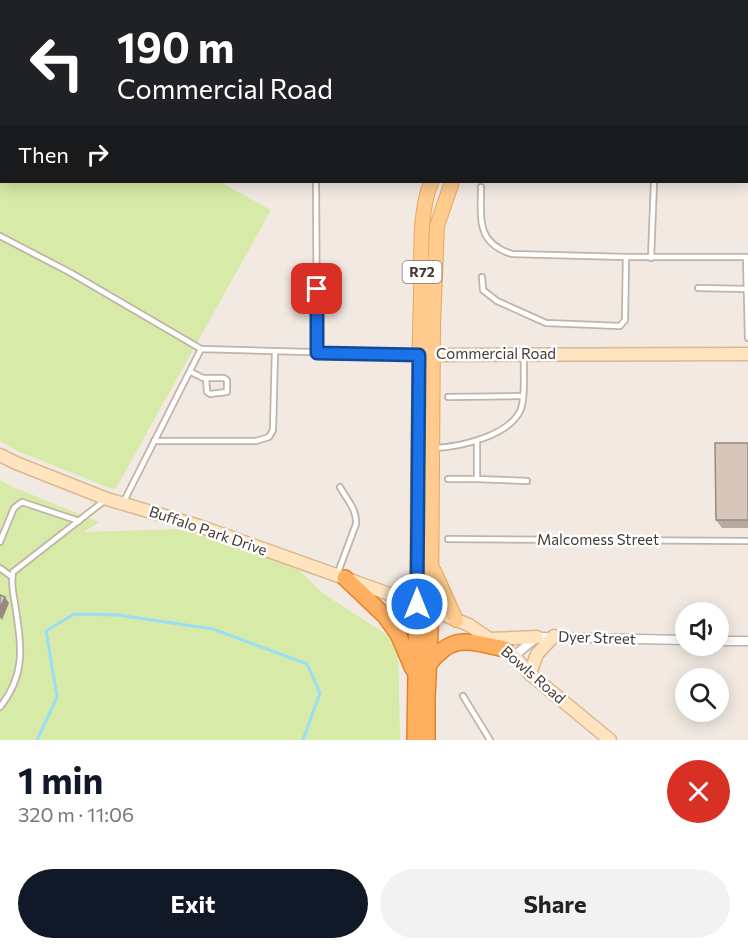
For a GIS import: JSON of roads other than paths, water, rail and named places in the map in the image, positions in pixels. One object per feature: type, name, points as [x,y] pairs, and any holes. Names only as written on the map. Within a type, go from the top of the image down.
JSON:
[{"type":"highway","points":[[341,577],[385,616],[398,634],[416,677]]},
{"type":"highway","name":"R72","points":[[424,607],[428,665],[427,740]]},
{"type":"highway","name":"R72","points":[[415,740],[416,677],[424,607]]},
{"type":"highway","points":[[428,665],[439,651],[449,644],[462,641],[509,652]]},
{"type":"main road","name":"R72","points":[[424,607],[432,567],[432,449],[426,355],[437,226],[452,183]]},
{"type":"main road","name":"R72","points":[[424,607],[426,355],[423,220],[428,185]]},
{"type":"main road","points":[[432,567],[456,620]]},
{"type":"street","name":"Commercial Road","points":[[426,355],[748,354]]},
{"type":"street","name":"Buffalo Park Drive","points":[[0,455],[106,499],[199,526],[424,607]]},
{"type":"street","name":"Bowls Road","points":[[424,607],[456,620],[509,652],[530,674],[610,740]]},
{"type":"street","points":[[530,674],[537,654],[554,636]]},
{"type":"street","points":[[490,639],[537,637]]},
{"type":"street","name":"Dyer Street","points":[[509,652],[537,637],[675,640]]},
{"type":"street","points":[[729,641],[748,641]]},
{"type":"lane","points":[[316,183],[317,353]]},
{"type":"lane","points":[[651,258],[654,183]]},
{"type":"lane","points":[[481,187],[481,217],[488,240],[498,250],[512,254],[651,258],[747,257],[748,338]]},
{"type":"lane","points":[[0,236],[70,273],[201,349],[123,503]]},
{"type":"lane","points":[[482,277],[483,290],[496,301],[546,323],[620,326],[626,320],[626,257]]},
{"type":"lane","points":[[698,288],[747,289]]},
{"type":"lane","name":"Commercial Road","points":[[201,349],[426,355]]},
{"type":"lane","points":[[154,441],[256,441],[269,437],[273,430],[275,351]]},
{"type":"lane","points":[[432,449],[448,448],[477,441],[505,426],[516,416],[521,408],[523,396],[524,354]]},
{"type":"lane","points":[[191,372],[206,378],[226,379],[226,392],[210,394],[207,392],[206,378]]},
{"type":"lane","points":[[448,397],[523,396]]},
{"type":"lane","points":[[477,441],[477,479]]},
{"type":"lane","points":[[448,478],[527,481]]},
{"type":"lane","points":[[340,487],[357,516],[341,577]]},
{"type":"lane","points":[[0,707],[12,691],[18,676],[21,657],[13,572],[106,499]]},
{"type":"lane","points":[[0,542],[14,508],[22,502],[79,521]]},
{"type":"lane","name":"Malcomess Street","points":[[448,539],[748,541]]},
{"type":"lane","points":[[0,568],[12,577]]},
{"type":"lane","points":[[463,696],[490,740]]},
{"type":"waterway","points":[[37,740],[57,697],[46,631],[74,614],[118,615],[213,629],[307,664],[320,693],[303,740]]}]
